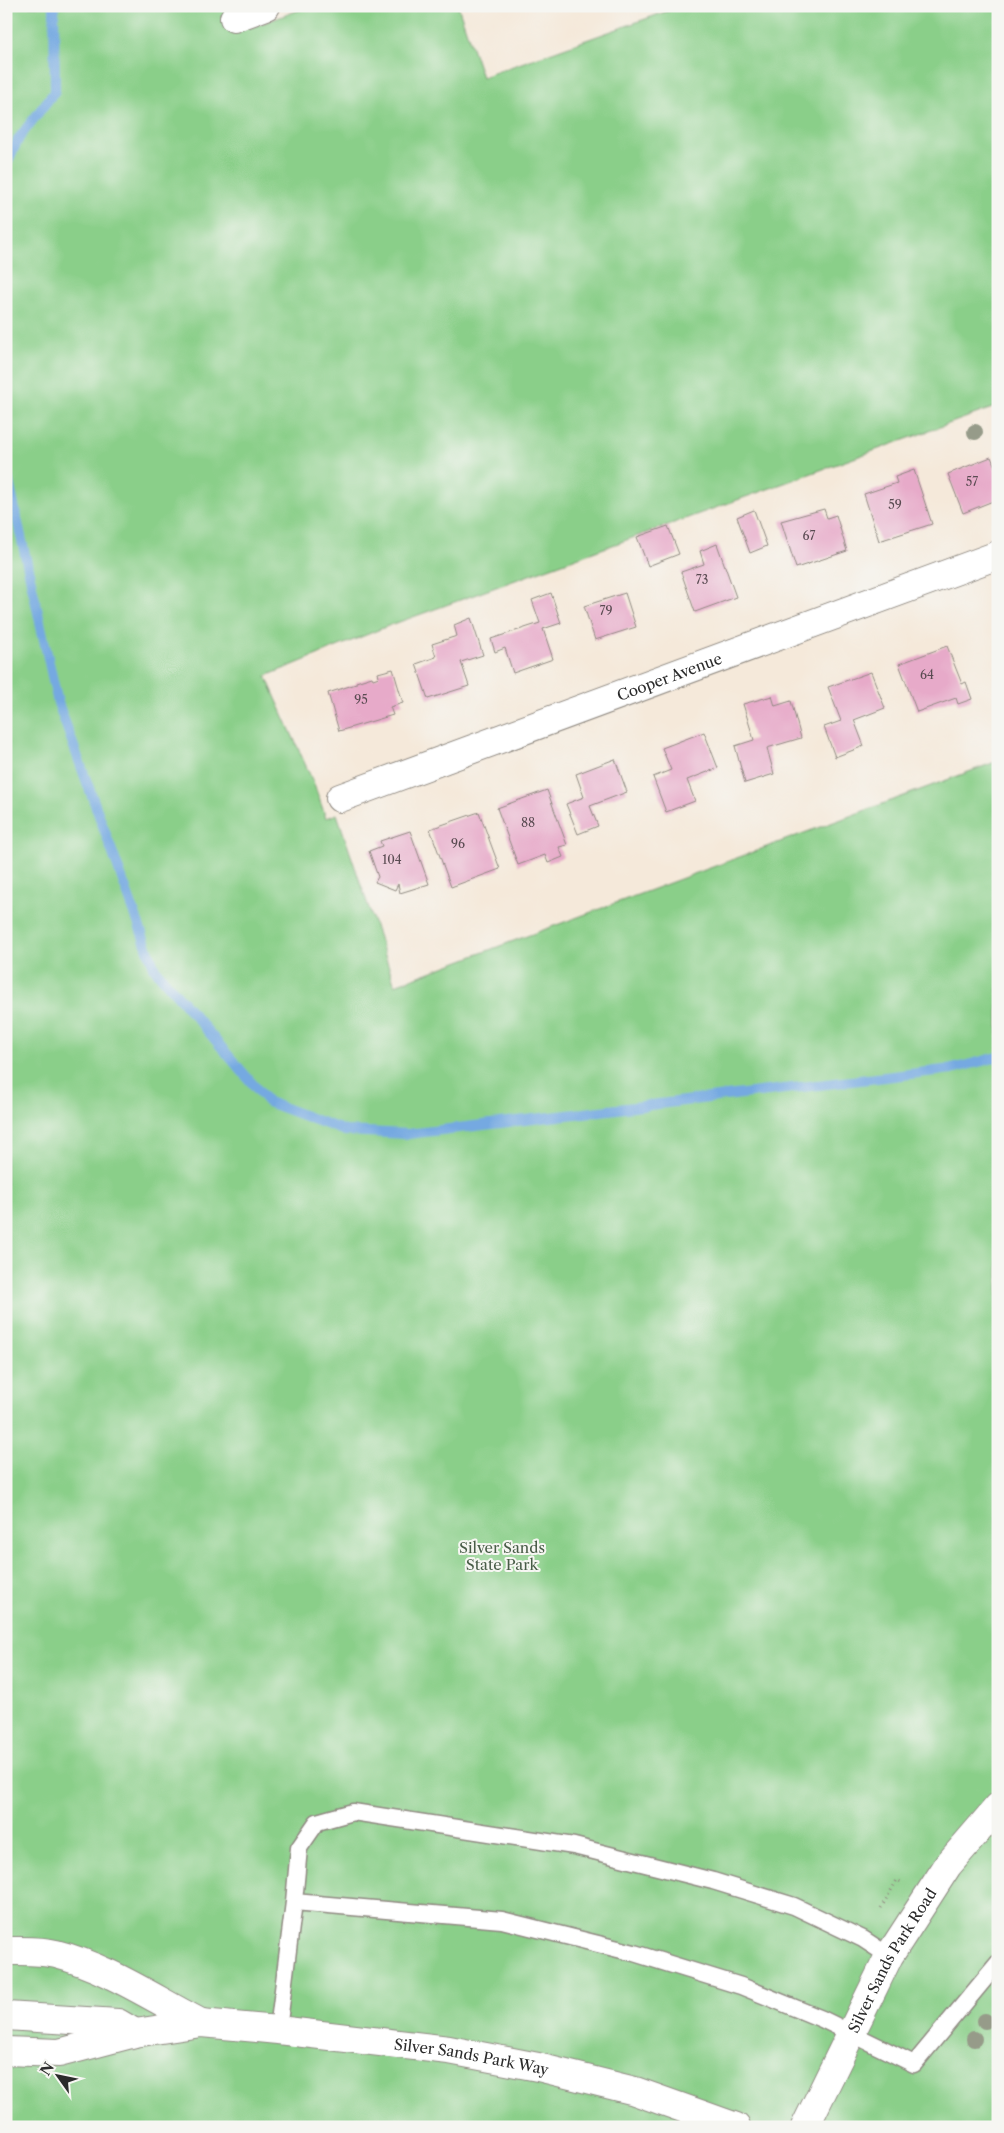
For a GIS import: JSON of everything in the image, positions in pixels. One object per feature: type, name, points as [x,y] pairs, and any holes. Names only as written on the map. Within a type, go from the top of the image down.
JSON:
[{"type":"street","points":[[234,18],[266,6]]},
{"type":"street","name":"Cooper Avenue","points":[[340,798],[998,555]]},
{"type":"street","name":"Silver Sands Park Road","points":[[805,2127],[889,1956],[948,1865],[998,1806]]},
{"type":"street","name":"Silver Sands Park Way","points":[[6,1951],[31,1951],[55,1954],[82,1963],[117,1978],[201,2022]]},
{"type":"street","points":[[6,2016],[118,2023],[135,2033]]},
{"type":"street","name":"Silver Sands Park Way","points":[[6,2051],[59,2053],[135,2033],[201,2022],[278,2030],[449,2050],[538,2067],[635,2092],[736,2127]]},
{"type":"lane","points":[[278,2030],[299,1848],[317,1822],[353,1812],[574,1846],[713,1881],[794,1906],[863,1939],[889,1956]]},
{"type":"lane","points":[[294,1902],[502,1920],[634,1953],[741,1986],[822,2019],[914,2064],[998,1963]]},
{"type":"green space","name":"Silver Sands State Park","points":[[6,6],[241,6],[250,28],[310,6],[458,6],[482,77],[682,6],[998,6],[998,406],[388,626],[266,676],[314,784],[326,818],[337,814],[395,985],[998,761],[998,2127],[6,2127]]},
{"type":"building","points":[[991,457],[998,474],[998,499],[963,513],[948,474]]},
{"type":"building","points":[[914,470],[932,524],[879,541],[864,494],[897,483],[895,477]]},
{"type":"building","points":[[824,509],[827,518],[836,515],[847,551],[796,568],[781,521]]},
{"type":"building","points":[[754,510],[767,546],[750,553],[737,517]]},
{"type":"building","points":[[668,526],[679,554],[648,566],[637,537]]},
{"type":"building","points":[[717,544],[736,597],[695,612],[681,572],[704,564],[700,551]]},
{"type":"building","points":[[551,593],[561,623],[543,629],[553,659],[513,673],[505,648],[495,652],[491,639],[540,623],[532,600]]},
{"type":"building","points":[[625,593],[636,627],[595,640],[584,606]]},
{"type":"building","points":[[471,618],[483,655],[461,662],[469,686],[428,699],[416,664],[436,657],[432,644],[457,636],[454,625]]},
{"type":"building","points":[[947,646],[962,684],[966,682],[972,699],[958,704],[956,698],[917,712],[899,664]]},
{"type":"building","points":[[393,669],[403,703],[390,707],[393,715],[339,731],[328,693],[356,684],[356,682],[379,677],[378,673]]},
{"type":"building","points":[[871,672],[885,708],[854,720],[864,746],[835,757],[824,727],[841,721],[828,687]]},
{"type":"building","points":[[772,696],[775,706],[791,701],[801,738],[767,748],[774,774],[745,783],[735,746],[754,740],[743,704]]},
{"type":"building","points":[[704,732],[718,768],[687,780],[695,801],[666,812],[653,777],[671,770],[662,748]]},
{"type":"building","points":[[615,759],[627,792],[590,806],[598,826],[578,834],[566,804],[584,797],[576,774]]},
{"type":"building","points":[[547,790],[567,845],[559,847],[563,857],[548,863],[545,855],[518,865],[497,808]]},
{"type":"building","points":[[479,812],[500,869],[451,887],[430,829]]},
{"type":"building","points":[[410,831],[429,884],[400,893],[398,884],[395,890],[375,882],[378,877],[369,851],[382,846],[380,841]]},
{"type":"waterway","points":[[6,165],[19,138],[55,91],[54,6]]},
{"type":"waterway","points":[[6,469],[58,703],[155,969],[268,1102],[345,1131],[408,1134],[952,1069],[998,1057]]}]
